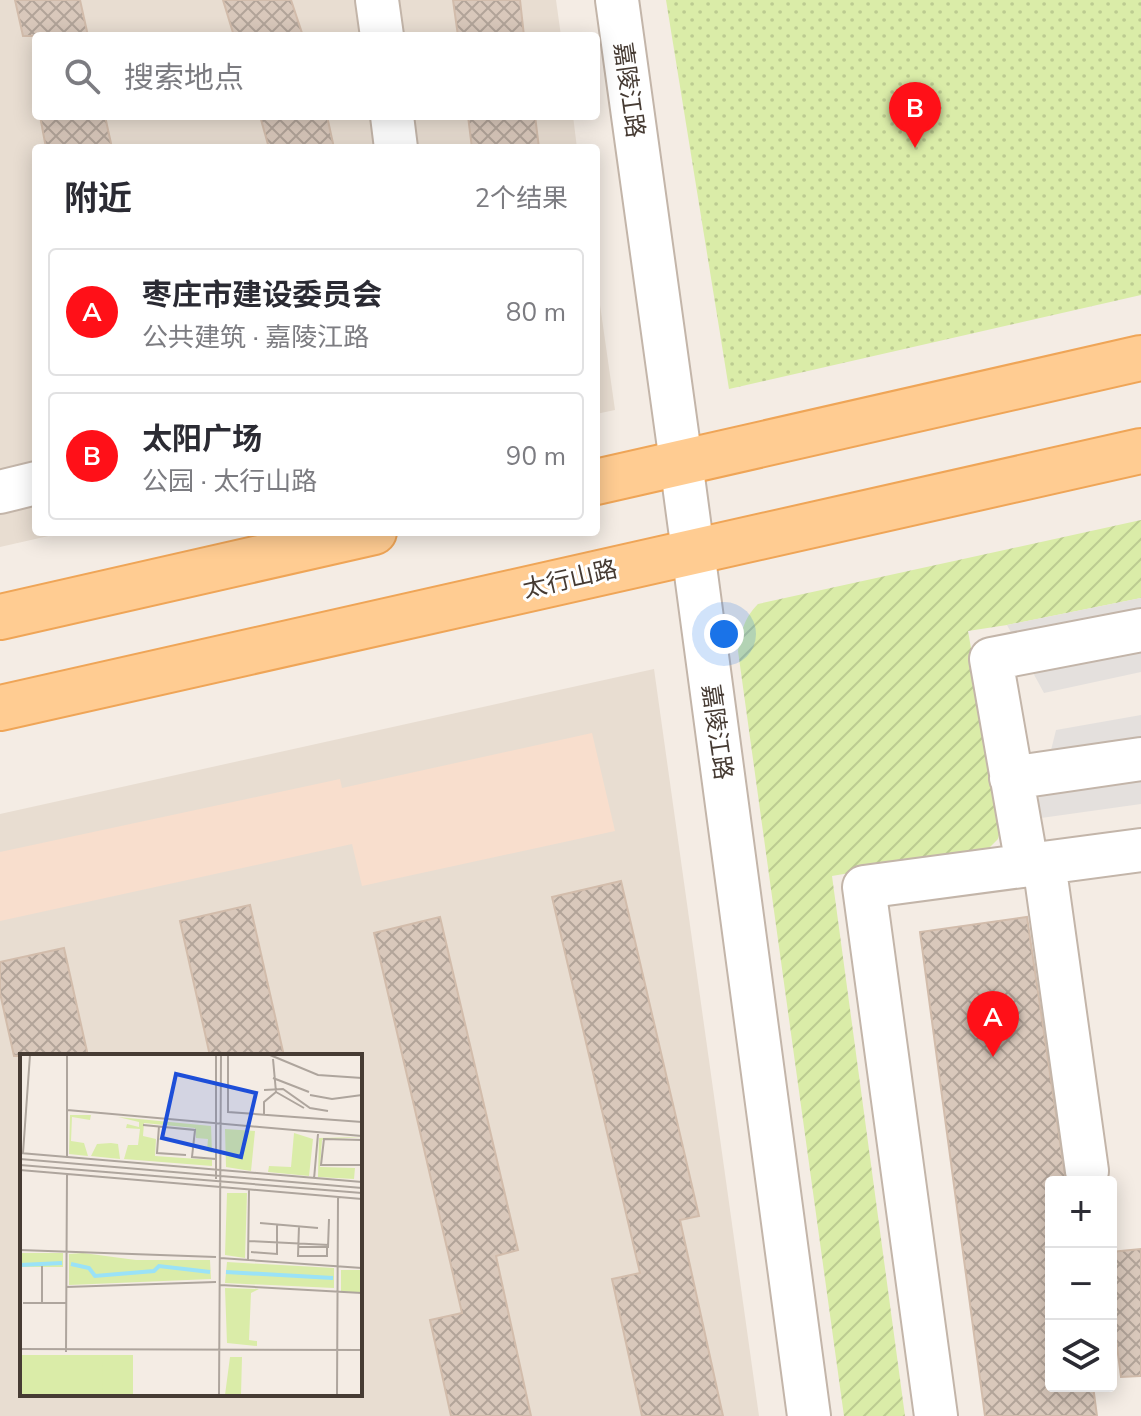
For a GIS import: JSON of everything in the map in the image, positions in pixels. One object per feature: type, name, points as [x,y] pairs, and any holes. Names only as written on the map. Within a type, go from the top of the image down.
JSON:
[{"type":"main road","points":[[600,481],[1141,358]]},
{"type":"main road","name":"太行山路","points":[[0,708],[1141,451]]},
{"type":"main road","points":[[0,617],[356,536]]},
{"type":"street","points":[[377,0],[381,32]]},
{"type":"street","name":"嘉陵江路","points":[[617,0],[809,1416]]},
{"type":"street","points":[[392,120],[396,144]]},
{"type":"street","points":[[0,492],[32,484]]},
{"type":"street","points":[[1087,1171],[1035,864],[1011,778],[991,659],[1141,630]]},
{"type":"street","points":[[1011,778],[1141,759]]},
{"type":"street","points":[[936,1416],[864,887],[1141,850]]},
{"type":"shaded area","points":[[0,0],[556,0],[560,32],[32,32],[32,120],[574,120],[576,144],[32,144],[32,536],[48,536],[0,547]]},
{"type":"shaded area","points":[[600,305],[615,410],[600,413]]},
{"type":"shaded area","points":[[1141,598],[1141,672],[1044,693],[1007,625]]},
{"type":"shaded area","points":[[654,669],[759,1416],[0,1416],[0,814]]},
{"type":"shaded area","points":[[1141,715],[1141,804],[1034,819],[1056,730]]},
{"type":"shaded area","points":[[592,733],[615,831],[362,886],[352,844],[0,921],[0,852],[340,779],[342,788]]},
{"type":"green space","points":[[666,0],[1141,0],[1141,295],[729,389]]},
{"type":"green space","points":[[1141,520],[1141,598],[968,631],[1002,824],[998,839],[988,849],[832,876],[905,1416],[844,1416],[738,651],[740,638],[749,615],[758,604]]},
{"type":"building","points":[[15,0],[80,0],[87,32],[32,32],[32,36],[23,36]]},
{"type":"building","points":[[223,0],[291,0],[302,32],[233,32]]},
{"type":"building","points":[[453,0],[520,0],[524,32],[457,32]]},
{"type":"building","points":[[41,120],[106,120],[111,144],[45,144]]},
{"type":"building","points":[[261,120],[328,120],[333,144],[268,144]]},
{"type":"building","points":[[468,120],[536,120],[538,144],[472,144]]},
{"type":"building","points":[[621,881],[699,1216],[680,1220],[723,1416],[642,1416],[612,1279],[640,1273],[552,897]]},
{"type":"building","points":[[250,905],[284,1054],[210,1054],[180,921]]},
{"type":"building","points":[[440,917],[518,1250],[496,1256],[531,1416],[451,1416],[430,1320],[462,1313],[374,933]]},
{"type":"building","points":[[1027,917],[1065,1176],[1045,1176],[1045,1392],[1094,1392],[1097,1416],[985,1416],[920,932]]},
{"type":"building","points":[[64,948],[88,1054],[14,1056],[0,993],[0,962]]},
{"type":"building","points":[[1141,1249],[1141,1376],[1121,1377],[1117,1347],[1117,1251]]},
{"type":"place","name":"太阳广场","points":[[915,148]]},
{"type":"place","name":"枣庄市建设委员会","points":[[993,1057]]}]
